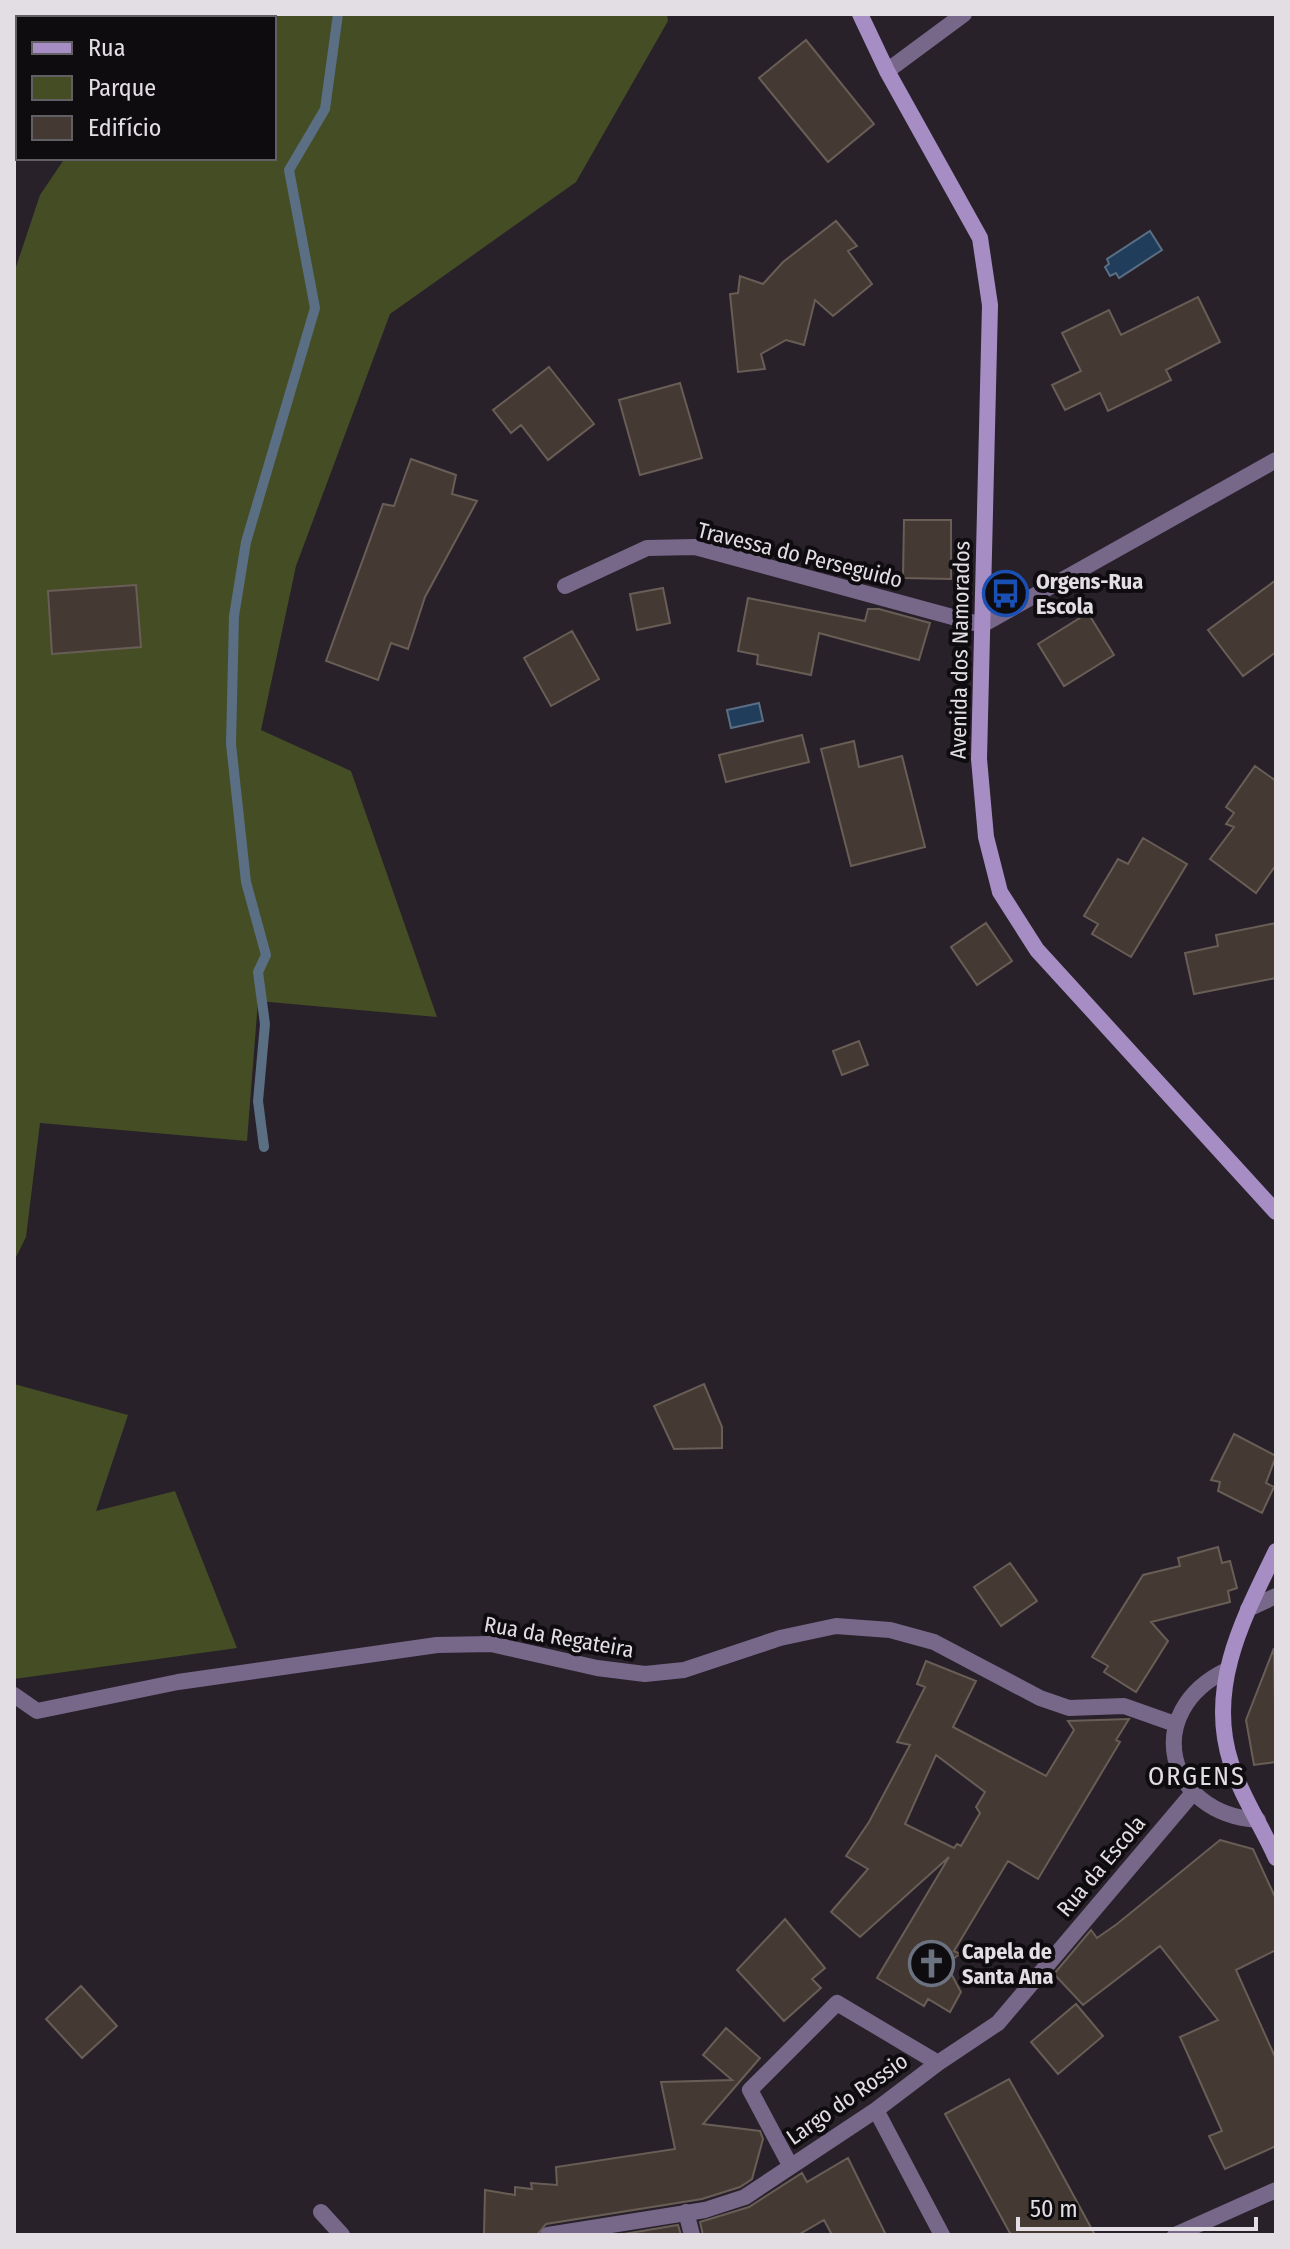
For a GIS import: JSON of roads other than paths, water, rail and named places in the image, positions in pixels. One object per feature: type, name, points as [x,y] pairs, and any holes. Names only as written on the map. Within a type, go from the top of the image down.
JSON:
[{"type":"street","name":"Avenida dos Namorados","points":[[860,14],[887,71],[980,238],[990,305],[979,759],[986,837],[1000,892],[1037,950],[1276,1212]]},
{"type":"street","points":[[887,71],[964,14]]},
{"type":"street","points":[[982,625],[1276,460]]},
{"type":"street","name":"Travessa do Perseguido","points":[[565,586],[647,548],[695,547],[982,625]]},
{"type":"street","points":[[1276,1551],[1248,1609],[1222,1693],[1226,1743],[1239,1785],[1276,1858]]},
{"type":"street","points":[[1248,1609],[1276,1596]]},
{"type":"street","name":"Rua da Regateira","points":[[14,1695],[37,1711],[178,1682],[437,1645],[491,1644],[597,1668],[645,1674],[684,1670],[780,1638],[836,1626],[890,1630],[934,1642],[1040,1698],[1069,1708],[1124,1706],[1175,1724]]},
{"type":"street","points":[[1227,1670],[1202,1684],[1185,1702],[1175,1724],[1173,1749],[1179,1773],[1192,1794],[1211,1809],[1234,1818],[1258,1820]]},
{"type":"street","name":"Rua da Escola","points":[[938,2063],[998,2023],[1192,1794]]},
{"type":"street","name":"Largo do Rossio","points":[[837,2003],[938,2063],[876,2110],[790,2165],[750,2090],[837,2003]]},
{"type":"street","points":[[876,2110],[942,2235]]},
{"type":"street","points":[[548,2235],[606,2231],[745,2197],[774,2181],[790,2165]]},
{"type":"street","points":[[1175,2235],[1276,2190]]},
{"type":"street","points":[[321,2212],[342,2235]]},
{"type":"street","points":[[686,2212],[692,2235]]},
{"type":"water","points":[[1150,231],[1162,250],[1119,278],[1116,273],[1110,276],[1105,267],[1109,264],[1107,259]]},
{"type":"water","points":[[759,703],[763,721],[731,728],[727,710]]},
{"type":"waterway","points":[[264,1147],[258,1101],[265,1024],[258,972],[266,955],[246,882],[231,744],[234,616],[246,542],[315,308],[289,170],[325,109],[338,14]]},
{"type":"place","name":"Orgens-Rua Escola","points":[[1005,594]]},
{"type":"place","name":"Capela de Santa Ana","points":[[931,1964]]},
{"type":"district","name":"ORGENS","points":[[1197,1776]]}]
